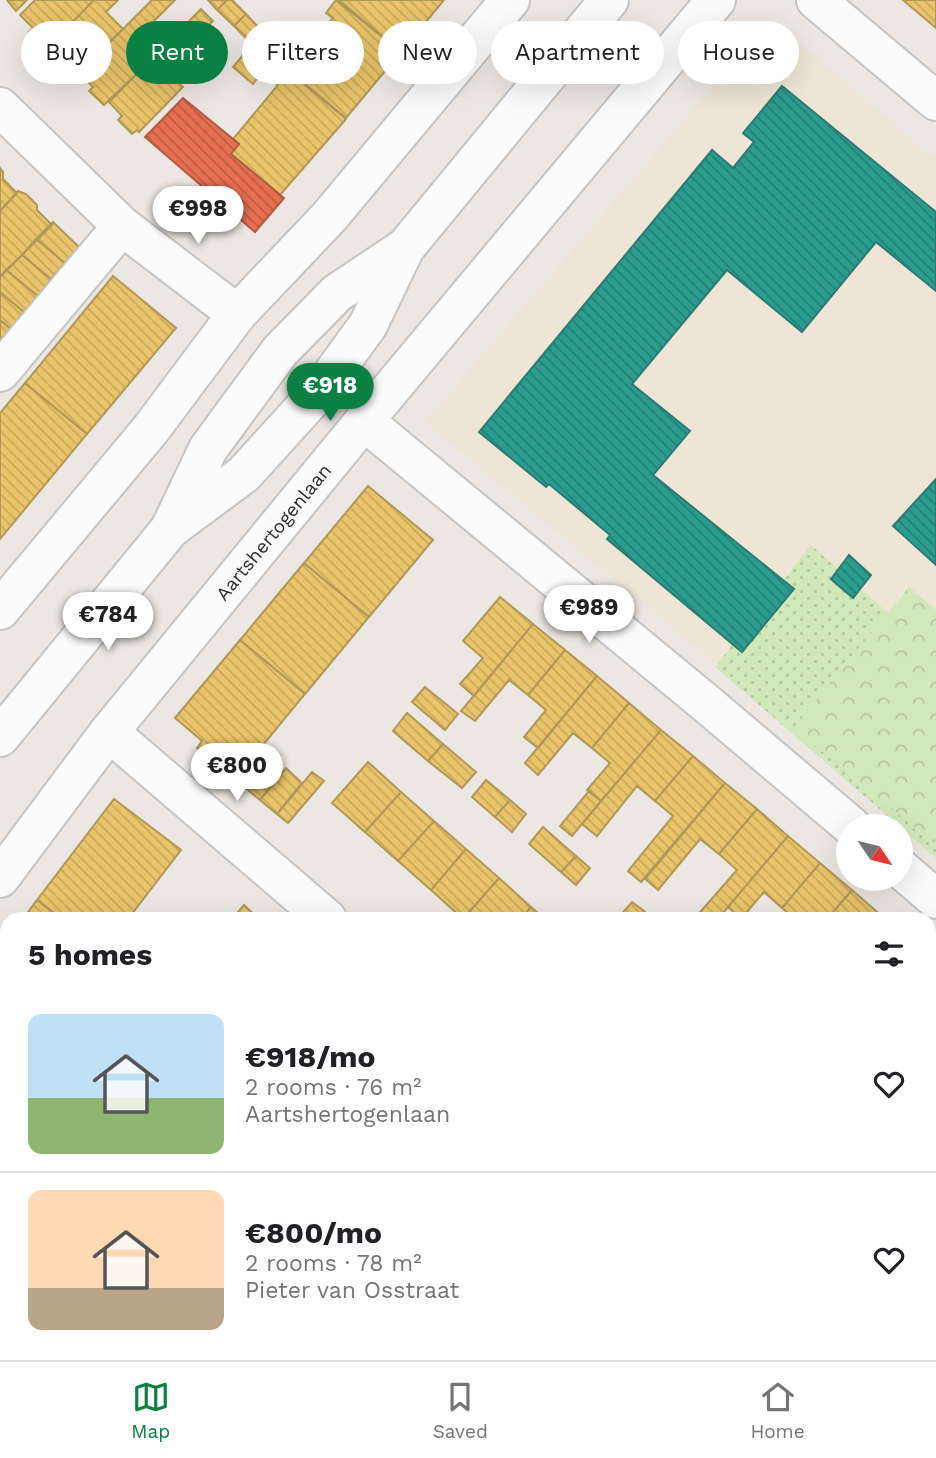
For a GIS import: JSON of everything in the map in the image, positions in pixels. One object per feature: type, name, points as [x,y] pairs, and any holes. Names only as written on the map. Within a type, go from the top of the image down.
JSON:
[{"type":"street","points":[[0,610],[151,429],[237,314],[330,216],[510,0]]},
{"type":"street","points":[[170,529],[244,474],[323,387],[368,325],[405,248],[609,0]]},
{"type":"street","name":"Aartshertogenlaan","points":[[0,878],[109,732],[364,421],[716,0]]},
{"type":"street","points":[[816,0],[936,102]]},
{"type":"street","points":[[0,107],[122,226],[237,314]]},
{"type":"street","points":[[0,372],[122,226]]},
{"type":"street","points":[[0,737],[170,529],[208,449],[280,351],[337,293],[405,248]]},
{"type":"street","points":[[364,421],[836,814]]},
{"type":"street","points":[[109,732],[319,912]]},
{"type":"street","points":[[914,880],[936,899]]},
{"type":"shaded area","points":[[799,43],[936,160],[936,610],[909,587],[793,728],[425,422],[715,84],[799,84]]},
{"type":"green space","points":[[811,545],[936,655],[936,858],[914,839],[914,814],[885,814],[715,667]]},
{"type":"green space","points":[[909,587],[936,610],[936,845],[914,827],[914,814],[898,814],[793,728]]},
{"type":"building: Homes","points":[[7,0],[27,0],[16,11]]},
{"type":"building: Homes","points":[[35,0],[94,0],[73,21],[26,21],[20,15]]},
{"type":"building: Homes","points":[[94,0],[118,0],[106,12],[123,29],[112,40],[112,21],[73,21]]},
{"type":"building: Homes","points":[[152,0],[175,0],[154,21],[131,21]]},
{"type":"building: Homes","points":[[208,0],[227,0],[217,10]]},
{"type":"building: Homes","points":[[227,0],[232,0],[246,14],[234,26],[217,10]]},
{"type":"building: Homes","points":[[336,0],[362,21],[330,21],[333,18],[326,13]]},
{"type":"building: Homes","points":[[339,0],[444,0],[427,21],[378,21],[378,33]]},
{"type":"building: Homes","points":[[903,0],[936,0],[936,28]]},
{"type":"building: Homes","points":[[201,9],[213,21],[189,21]]},
{"type":"building: Homes","points":[[246,14],[253,21],[242,21],[242,34],[234,26]]},
{"type":"building: Homes","points":[[364,22],[378,34],[378,80],[346,118],[305,84],[364,84]]},
{"type":"building: Homes","points":[[126,26],[126,84],[104,105],[89,91],[93,87],[90,84],[112,84],[112,40]]},
{"type":"building: Homes","points":[[242,56],[242,75],[233,67]]},
{"type":"building: Homes","points":[[127,84],[180,84],[183,87],[139,132],[137,130],[132,134],[118,120],[122,116],[109,102]]},
{"type":"building: Homes","points":[[304,84],[346,119],[280,195],[231,154],[239,144],[233,139],[278,85]]},
{"type":"building: Homes","points":[[0,168],[3,179],[17,193],[0,211]]},
{"type":"building: Homes","points":[[18,191],[26,194],[37,205],[37,210],[52,225],[0,277],[0,211]]},
{"type":"building: Homes","points":[[53,222],[79,247],[65,263],[36,239]]},
{"type":"building: Homes","points":[[36,239],[65,263],[51,279],[22,255]]},
{"type":"building: Homes","points":[[22,255],[51,279],[38,296],[6,270]]},
{"type":"building: Homes","points":[[6,270],[38,296],[24,312],[0,292],[0,277]]},
{"type":"building: Homes","points":[[113,276],[176,328],[87,434],[25,383]]},
{"type":"building: Homes","points":[[0,292],[24,312],[11,329],[0,320]]},
{"type":"building: Homes","points":[[0,320],[11,329],[0,342]]},
{"type":"building: Homes","points":[[25,383],[87,434],[0,539],[0,413]]},
{"type":"building: Homes","points":[[368,486],[433,540],[369,617],[304,563]]},
{"type":"building: Homes","points":[[304,563],[369,617],[305,694],[240,640]]},
{"type":"building: Homes","points":[[500,597],[533,624],[474,696],[460,684],[483,658],[463,641]]},
{"type":"building: Homes","points":[[533,624],[565,650],[528,695],[509,680],[475,721],[461,711]]},
{"type":"building: Homes","points":[[240,640],[305,694],[235,779],[197,748],[202,741],[175,718]]},
{"type":"building: Homes","points":[[565,650],[597,676],[538,748],[524,737],[546,710],[528,695]]},
{"type":"building: Homes","points":[[597,676],[629,703],[592,748],[573,733],[538,775],[525,763]]},
{"type":"building: Homes","points":[[425,687],[458,714],[445,730],[412,702]]},
{"type":"building: Homes","points":[[629,703],[661,730],[601,801],[587,790],[610,763],[592,748]]},
{"type":"building: Homes","points":[[407,713],[443,744],[428,761],[393,731]]},
{"type":"building: Homes","points":[[661,730],[693,756],[655,801],[637,786],[597,836],[582,824]]},
{"type":"building: Homes","points":[[443,744],[476,772],[462,788],[428,761]]},
{"type":"building: Homes","points":[[693,756],[725,783],[641,882],[628,871],[673,816],[655,801]]},
{"type":"building: Homes","points":[[252,758],[277,779],[260,800],[235,779]]},
{"type":"building: Homes","points":[[368,762],[401,792],[365,832],[332,803]]},
{"type":"building: Homes","points":[[286,768],[302,783],[277,814],[260,800]]},
{"type":"building: Homes","points":[[312,772],[324,781],[288,823],[277,814]]},
{"type":"building: Homes","points":[[486,780],[510,800],[495,817],[472,797]]},
{"type":"building: Homes","points":[[725,783],[757,809],[719,854],[700,839],[658,890],[645,879]]},
{"type":"building: Homes","points":[[589,791],[601,801],[572,836],[560,826]]},
{"type":"building: Homes","points":[[401,792],[434,821],[398,861],[365,832]]},
{"type":"building: Homes","points":[[114,799],[181,850],[133,912],[53,912],[37,900]]},
{"type":"building: Homes","points":[[510,800],[526,814],[512,832],[495,817]]},
{"type":"building: Homes","points":[[757,809],[788,836],[724,912],[700,912],[737,870],[719,854]]},
{"type":"building: Homes","points":[[434,821],[466,849],[431,890],[398,861]]},
{"type":"building: Homes","points":[[543,827],[576,856],[561,872],[529,844]]},
{"type":"building: Homes","points":[[788,836],[820,863],[782,908],[764,892],[747,912],[733,912],[728,907]]},
{"type":"building: Homes","points":[[466,849],[499,878],[469,912],[455,912],[431,890]]},
{"type":"building: Homes","points":[[576,856],[590,868],[576,885],[561,872]]},
{"type":"building: Homes","points":[[820,863],[836,876],[836,891],[851,891],[833,912],[787,912],[782,908]]},
{"type":"building: Homes","points":[[499,878],[531,907],[527,912],[469,912]]},
{"type":"building: Homes","points":[[853,891],[877,912],[833,912]]},
{"type":"building: Homes","points":[[37,900],[53,912],[28,912]]},
{"type":"building: Homes","points":[[632,902],[644,911],[643,912],[623,912]]},
{"type":"building: Homes","points":[[244,905],[252,912],[238,912]]},
{"type":"building: Shops","points":[[183,98],[239,144],[231,154],[284,198],[255,232],[145,137]]},
{"type":"building: Schools","points":[[782,86],[936,212],[936,291],[876,242],[802,332],[727,270],[632,384],[690,431],[653,475],[794,589],[742,652],[607,539],[610,535],[549,484],[546,487],[479,432],[712,150],[733,168],[754,142],[743,133]]},
{"type":"building: Schools","points":[[936,479],[936,565],[893,526]]},
{"type":"building: Schools","points":[[849,555],[871,575],[853,598],[831,579]]}]
